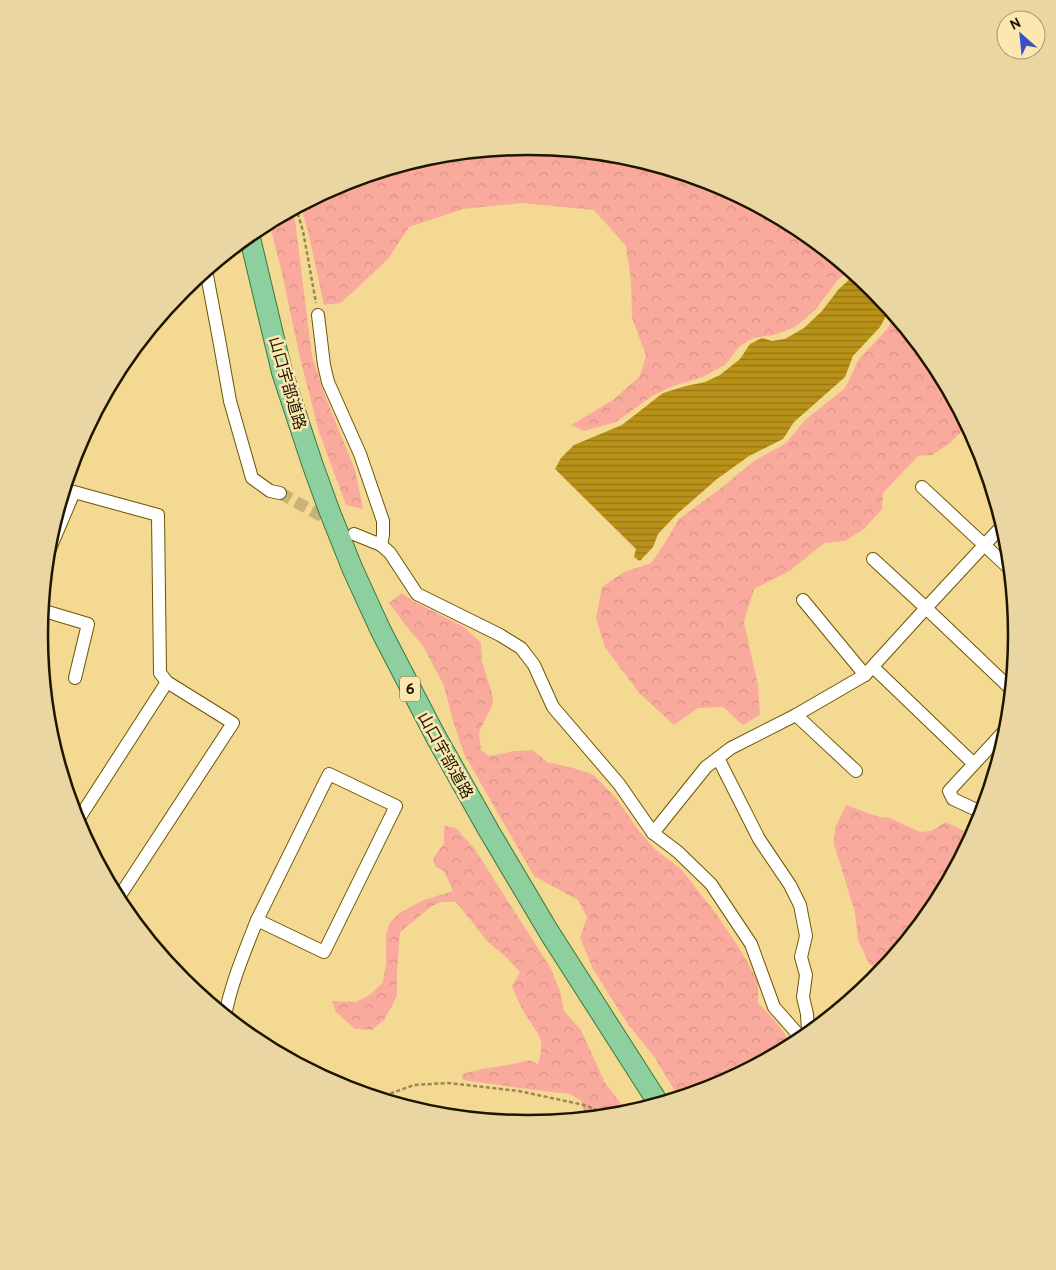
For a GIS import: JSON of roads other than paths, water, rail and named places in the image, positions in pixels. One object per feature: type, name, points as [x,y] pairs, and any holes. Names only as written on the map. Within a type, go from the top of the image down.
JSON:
[{"type":"main road","name":"山口宇部道路","points":[[251,242],[282,372],[312,463],[346,553],[381,631],[436,737],[489,831],[549,932],[655,1098]]},
{"type":"street","points":[[207,277],[230,401],[252,478],[270,491],[280,493]]},
{"type":"street","points":[[318,315],[328,382],[360,454],[383,521],[381,545]]},
{"type":"street","points":[[922,488],[1002,562]]},
{"type":"street","points":[[62,521],[74,492],[158,515],[160,673],[167,682],[233,723],[123,893]]},
{"type":"street","points":[[653,833],[706,767],[731,748],[796,715],[869,671],[997,532]]},
{"type":"street","points":[[354,534],[381,545],[390,553],[418,594],[500,635],[521,648],[534,665],[553,707],[620,784],[653,833],[678,852],[710,884],[751,944],[774,1007],[797,1033]]},
{"type":"street","points":[[873,560],[1005,684]]},
{"type":"street","points":[[803,600],[869,671],[974,764]]},
{"type":"street","points":[[49,612],[88,624],[75,678]]},
{"type":"street","points":[[82,814],[167,682]]},
{"type":"street","points":[[796,715],[856,771]]},
{"type":"street","points":[[975,809],[953,799],[948,791],[997,739]]},
{"type":"street","points":[[718,758],[759,838],[790,885],[800,906],[806,936],[801,957],[806,975],[803,997],[808,1026]]},
{"type":"street","points":[[226,1009],[237,970],[257,920],[329,774],[396,806],[324,952],[257,920]]},
{"type":"tunnel","points":[[280,493],[334,523]]}]
